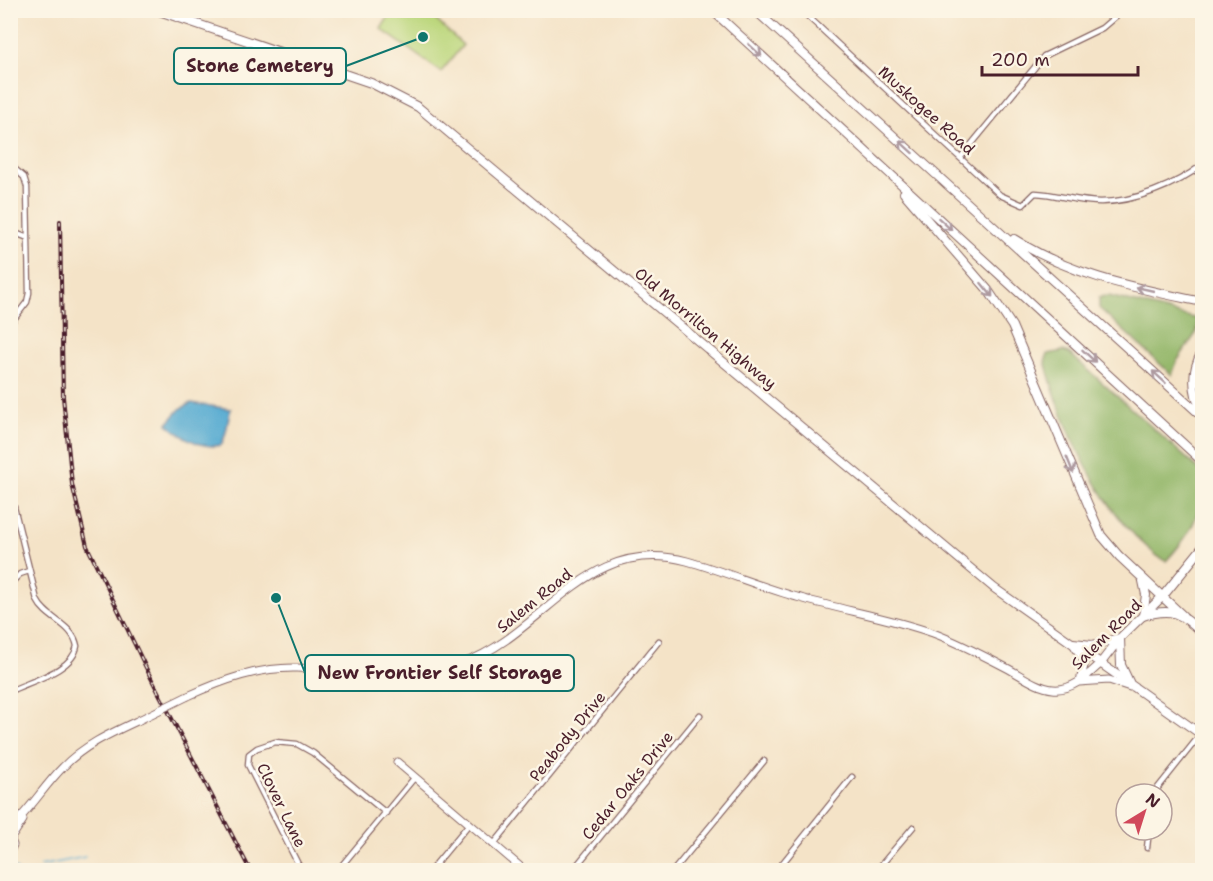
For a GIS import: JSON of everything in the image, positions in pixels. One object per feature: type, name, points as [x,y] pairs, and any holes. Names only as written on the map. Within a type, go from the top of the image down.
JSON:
[{"type":"highway","points":[[712,10],[1203,460]]},
{"type":"highway","points":[[755,10],[1203,416]]},
{"type":"highway","points":[[880,166],[1006,315],[1021,343],[1096,527],[1111,547],[1133,569],[1203,633]]},
{"type":"highway","points":[[988,220],[1037,254],[1072,270],[1203,302]]},
{"type":"highway","points":[[1203,352],[1196,367],[1194,384],[1203,411]]},
{"type":"highway","points":[[1133,569],[1146,587],[1143,616],[1164,611],[1183,616]]},
{"type":"main road","name":"Old Morrilton Highway","points":[[156,10],[371,83],[418,107],[994,588],[1202,735]]},
{"type":"main road","name":"Salem Road","points":[[11,838],[27,812],[62,768],[78,753],[94,741],[188,696],[237,676],[280,669],[376,676],[411,675],[449,668],[509,639],[579,580],[593,571],[616,562],[657,558],[685,561],[785,594],[932,632],[1045,687],[1066,688],[1100,664],[1120,638],[1163,596],[1203,548]]},
{"type":"main road","points":[[1071,643],[1092,645],[1120,638],[1121,665],[1131,687]]},
{"type":"main road","points":[[1071,643],[1085,662],[1085,671],[1077,682]]},
{"type":"main road","points":[[1077,682],[1104,680],[1131,687]]},
{"type":"main road","points":[[397,762],[524,870]]},
{"type":"main road","name":"Salem Road","points":[[10,828],[27,812]]},
{"type":"main road","points":[[10,850],[11,838]]},
{"type":"street","points":[[961,157],[1044,56],[1102,28],[1123,10]]},
{"type":"street","name":"Muskogee Road","points":[[802,11],[1000,195],[1023,205],[1035,193],[1101,202],[1126,199],[1154,190],[1203,165]]},
{"type":"street","points":[[10,165],[24,177],[27,187],[29,293],[27,302],[10,324]]},
{"type":"street","points":[[10,231],[28,238]]},
{"type":"street","points":[[10,491],[39,605],[70,631],[77,646],[74,656],[66,664],[10,691]]},
{"type":"street","points":[[10,584],[20,574],[29,571]]},
{"type":"street","name":"Peabody Drive","points":[[493,845],[660,641]]},
{"type":"street","name":"Cedar Oaks Drive","points":[[573,870],[700,715]]},
{"type":"street","points":[[1163,782],[1202,735]]},
{"type":"street","name":"Clover Lane","points":[[301,870],[248,765],[247,758],[252,750],[275,742],[302,746],[386,813]]},
{"type":"street","points":[[674,870],[764,761]]},
{"type":"street","points":[[338,870],[415,777]]},
{"type":"street","points":[[777,870],[852,777]]},
{"type":"street","points":[[431,870],[469,824]]},
{"type":"street","points":[[878,870],[913,827]]},
{"type":"street","points":[[1147,848],[1149,842]]},
{"type":"green space","points":[[392,11],[426,11],[463,45],[441,72],[381,29]]},
{"type":"green space","points":[[1109,296],[1198,319],[1197,332],[1177,361],[1172,375],[1099,308],[1099,297]]},
{"type":"green space","points":[[1063,351],[1069,353],[1202,472],[1201,499],[1190,531],[1166,561],[1157,556],[1113,510],[1071,437],[1045,361],[1048,354]]},
{"type":"water","points":[[191,403],[231,409],[221,445],[199,444],[167,424],[180,409]]},
{"type":"waterway","points":[[40,866],[85,857]]},
{"type":"waterway","points":[[10,867],[17,870]]},
{"type":"railway","points":[[60,221],[63,397],[72,484],[87,546],[149,674],[250,870]]},
{"type":"place","name":"Stone Cemetery","points":[[423,37]]},
{"type":"place","name":"New Frontier Self Storage","points":[[276,598]]}]
